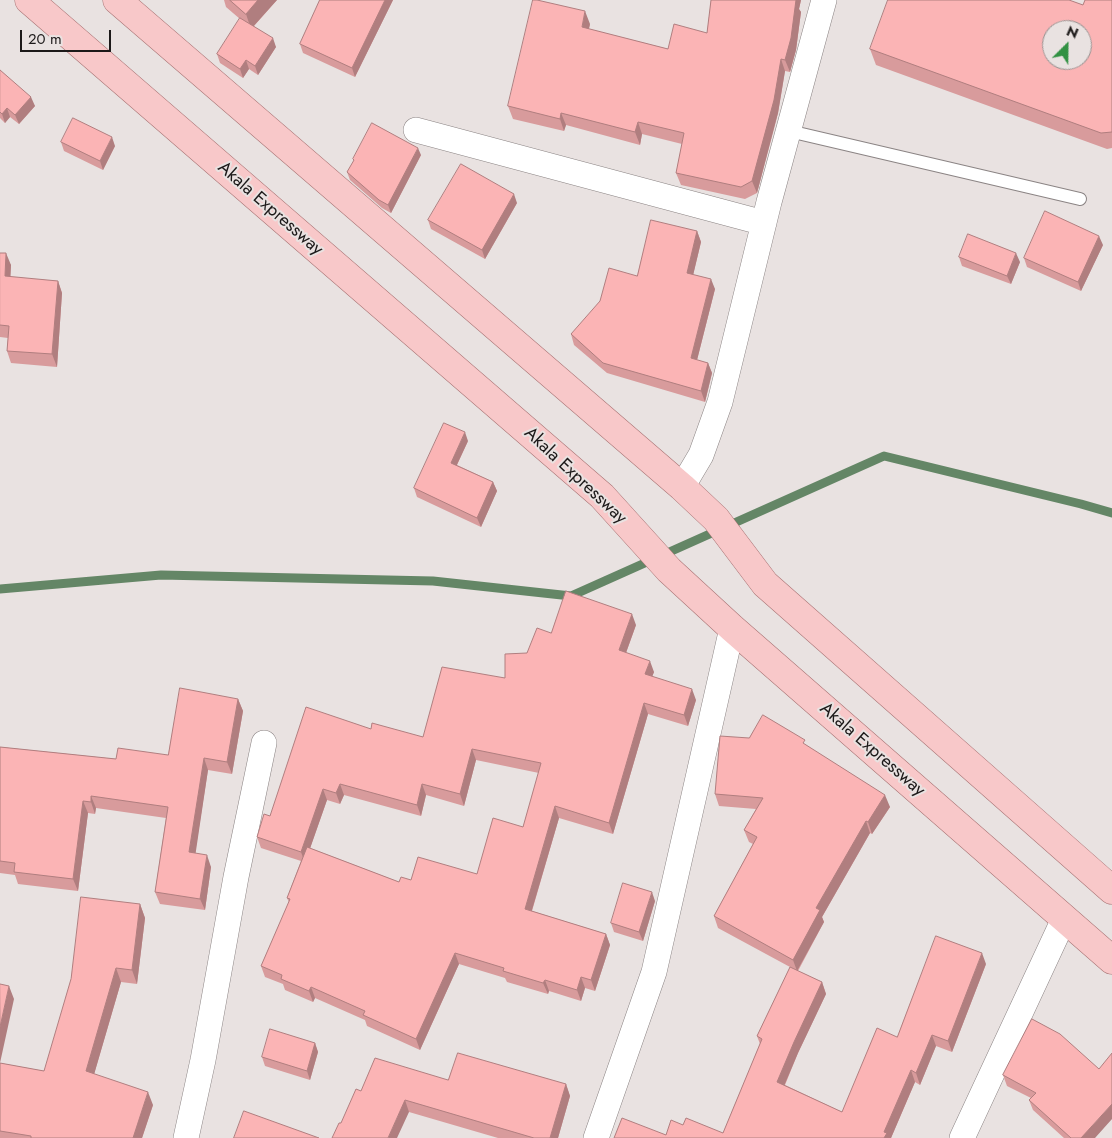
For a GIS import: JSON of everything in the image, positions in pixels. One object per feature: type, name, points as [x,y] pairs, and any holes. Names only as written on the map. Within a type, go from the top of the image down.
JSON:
[{"type":"main road","name":"Akala Expressway","points":[[29,0],[602,496],[669,570],[732,628],[1112,960]]},
{"type":"main road","points":[[116,0],[682,487],[716,519],[765,584],[1112,890]]},
{"type":"street","points":[[682,487],[701,455],[720,402],[764,223],[824,0]]},
{"type":"street","points":[[416,130],[764,223]]},
{"type":"street","points":[[596,1138],[654,972],[732,628]]},
{"type":"street","points":[[186,1138],[203,1060],[236,877],[264,743]]},
{"type":"street","points":[[962,1138],[1064,919]]},
{"type":"lane","points":[[789,131],[1080,199]]},
{"type":"building","points":[[230,0],[258,0],[246,14]]},
{"type":"building","points":[[320,0],[385,0],[352,68],[300,44]]},
{"type":"building","points":[[533,0],[585,11],[582,27],[668,49],[674,24],[707,33],[711,0],[796,0],[791,38],[785,60],[781,59],[774,100],[752,181],[741,187],[676,173],[684,133],[638,122],[635,132],[561,113],[560,119],[508,106]]},
{"type":"building","points":[[888,0],[1069,0],[1083,5],[1085,0],[1112,0],[1112,132],[1101,133],[870,49]]},
{"type":"building","points":[[240,18],[273,38],[255,66],[246,60],[240,69],[217,54]]},
{"type":"building","points":[[0,70],[31,97],[15,115],[7,108],[2,114],[0,112]]},
{"type":"building","points":[[73,118],[112,137],[100,161],[61,142]]},
{"type":"building","points":[[372,123],[418,148],[388,205],[379,200],[347,172]]},
{"type":"building","points":[[461,164],[514,194],[482,250],[428,220]]},
{"type":"building","points":[[1045,211],[1099,236],[1078,282],[1024,258]]},
{"type":"building","points":[[651,220],[697,231],[687,273],[711,279],[691,358],[708,363],[701,391],[603,363],[571,334],[600,301],[609,268],[637,276]]},
{"type":"building","points":[[968,234],[1016,253],[1007,276],[959,257]]},
{"type":"building","points":[[0,253],[6,253],[5,276],[58,281],[52,354],[7,351],[9,326],[0,325]]},
{"type":"building","points":[[444,423],[465,432],[451,463],[493,482],[477,518],[414,488]]},
{"type":"building","points":[[566,591],[632,614],[619,650],[650,661],[645,674],[692,689],[684,715],[644,703],[609,823],[555,806],[525,909],[606,934],[591,980],[581,977],[577,990],[545,980],[543,983],[503,971],[504,968],[455,953],[416,1039],[363,1015],[365,1011],[311,987],[309,991],[281,979],[282,975],[261,966],[290,899],[287,898],[307,847],[399,882],[401,877],[411,880],[418,857],[477,874],[493,818],[523,827],[541,763],[472,749],[460,794],[422,784],[417,805],[340,784],[336,793],[323,789],[301,852],[257,837],[264,814],[270,816],[306,707],[371,729],[372,723],[423,737],[442,667],[505,678],[505,654],[527,653],[537,628],[551,633]]},
{"type":"building","points":[[180,688],[238,699],[227,762],[204,758],[189,852],[207,855],[200,899],[155,892],[168,807],[91,796],[91,802],[83,801],[73,879],[14,872],[15,863],[0,861],[0,747],[116,759],[118,748],[168,755]]},
{"type":"building","points":[[763,715],[805,740],[803,743],[885,795],[868,822],[866,821],[816,908],[820,910],[793,960],[714,916],[757,837],[744,830],[763,798],[715,794],[720,736],[749,738]]},
{"type":"building","points":[[623,883],[652,892],[639,932],[611,923]]},
{"type":"building","points":[[81,897],[140,904],[132,970],[116,968],[86,1071],[148,1092],[133,1138],[31,1138],[31,1136],[0,1131],[0,1063],[44,1071],[71,979]]},
{"type":"building","points":[[936,936],[982,953],[948,1041],[932,1035],[916,1073],[911,1070],[884,1132],[887,1133],[884,1138],[614,1138],[622,1118],[666,1135],[671,1120],[683,1125],[686,1118],[723,1133],[762,1039],[757,1036],[790,967],[822,982],[777,1082],[842,1112],[877,1028],[897,1037]]},
{"type":"building","points":[[0,984],[9,986],[0,1027]]},
{"type":"building","points":[[1032,1019],[1060,1034],[1099,1069],[1112,1053],[1112,1104],[1081,1138],[1071,1138],[1029,1100],[1036,1093],[1003,1075]]},
{"type":"building","points":[[270,1029],[315,1043],[307,1071],[262,1057]]},
{"type":"building","points":[[458,1053],[566,1084],[550,1138],[534,1138],[405,1100],[388,1138],[332,1138],[356,1089],[361,1091],[375,1058],[448,1080]]},
{"type":"building","points":[[244,1111],[319,1138],[234,1138]]},
{"type":"waterway","points":[[0,589],[161,575],[433,581],[571,596],[884,456],[1112,513]]}]
